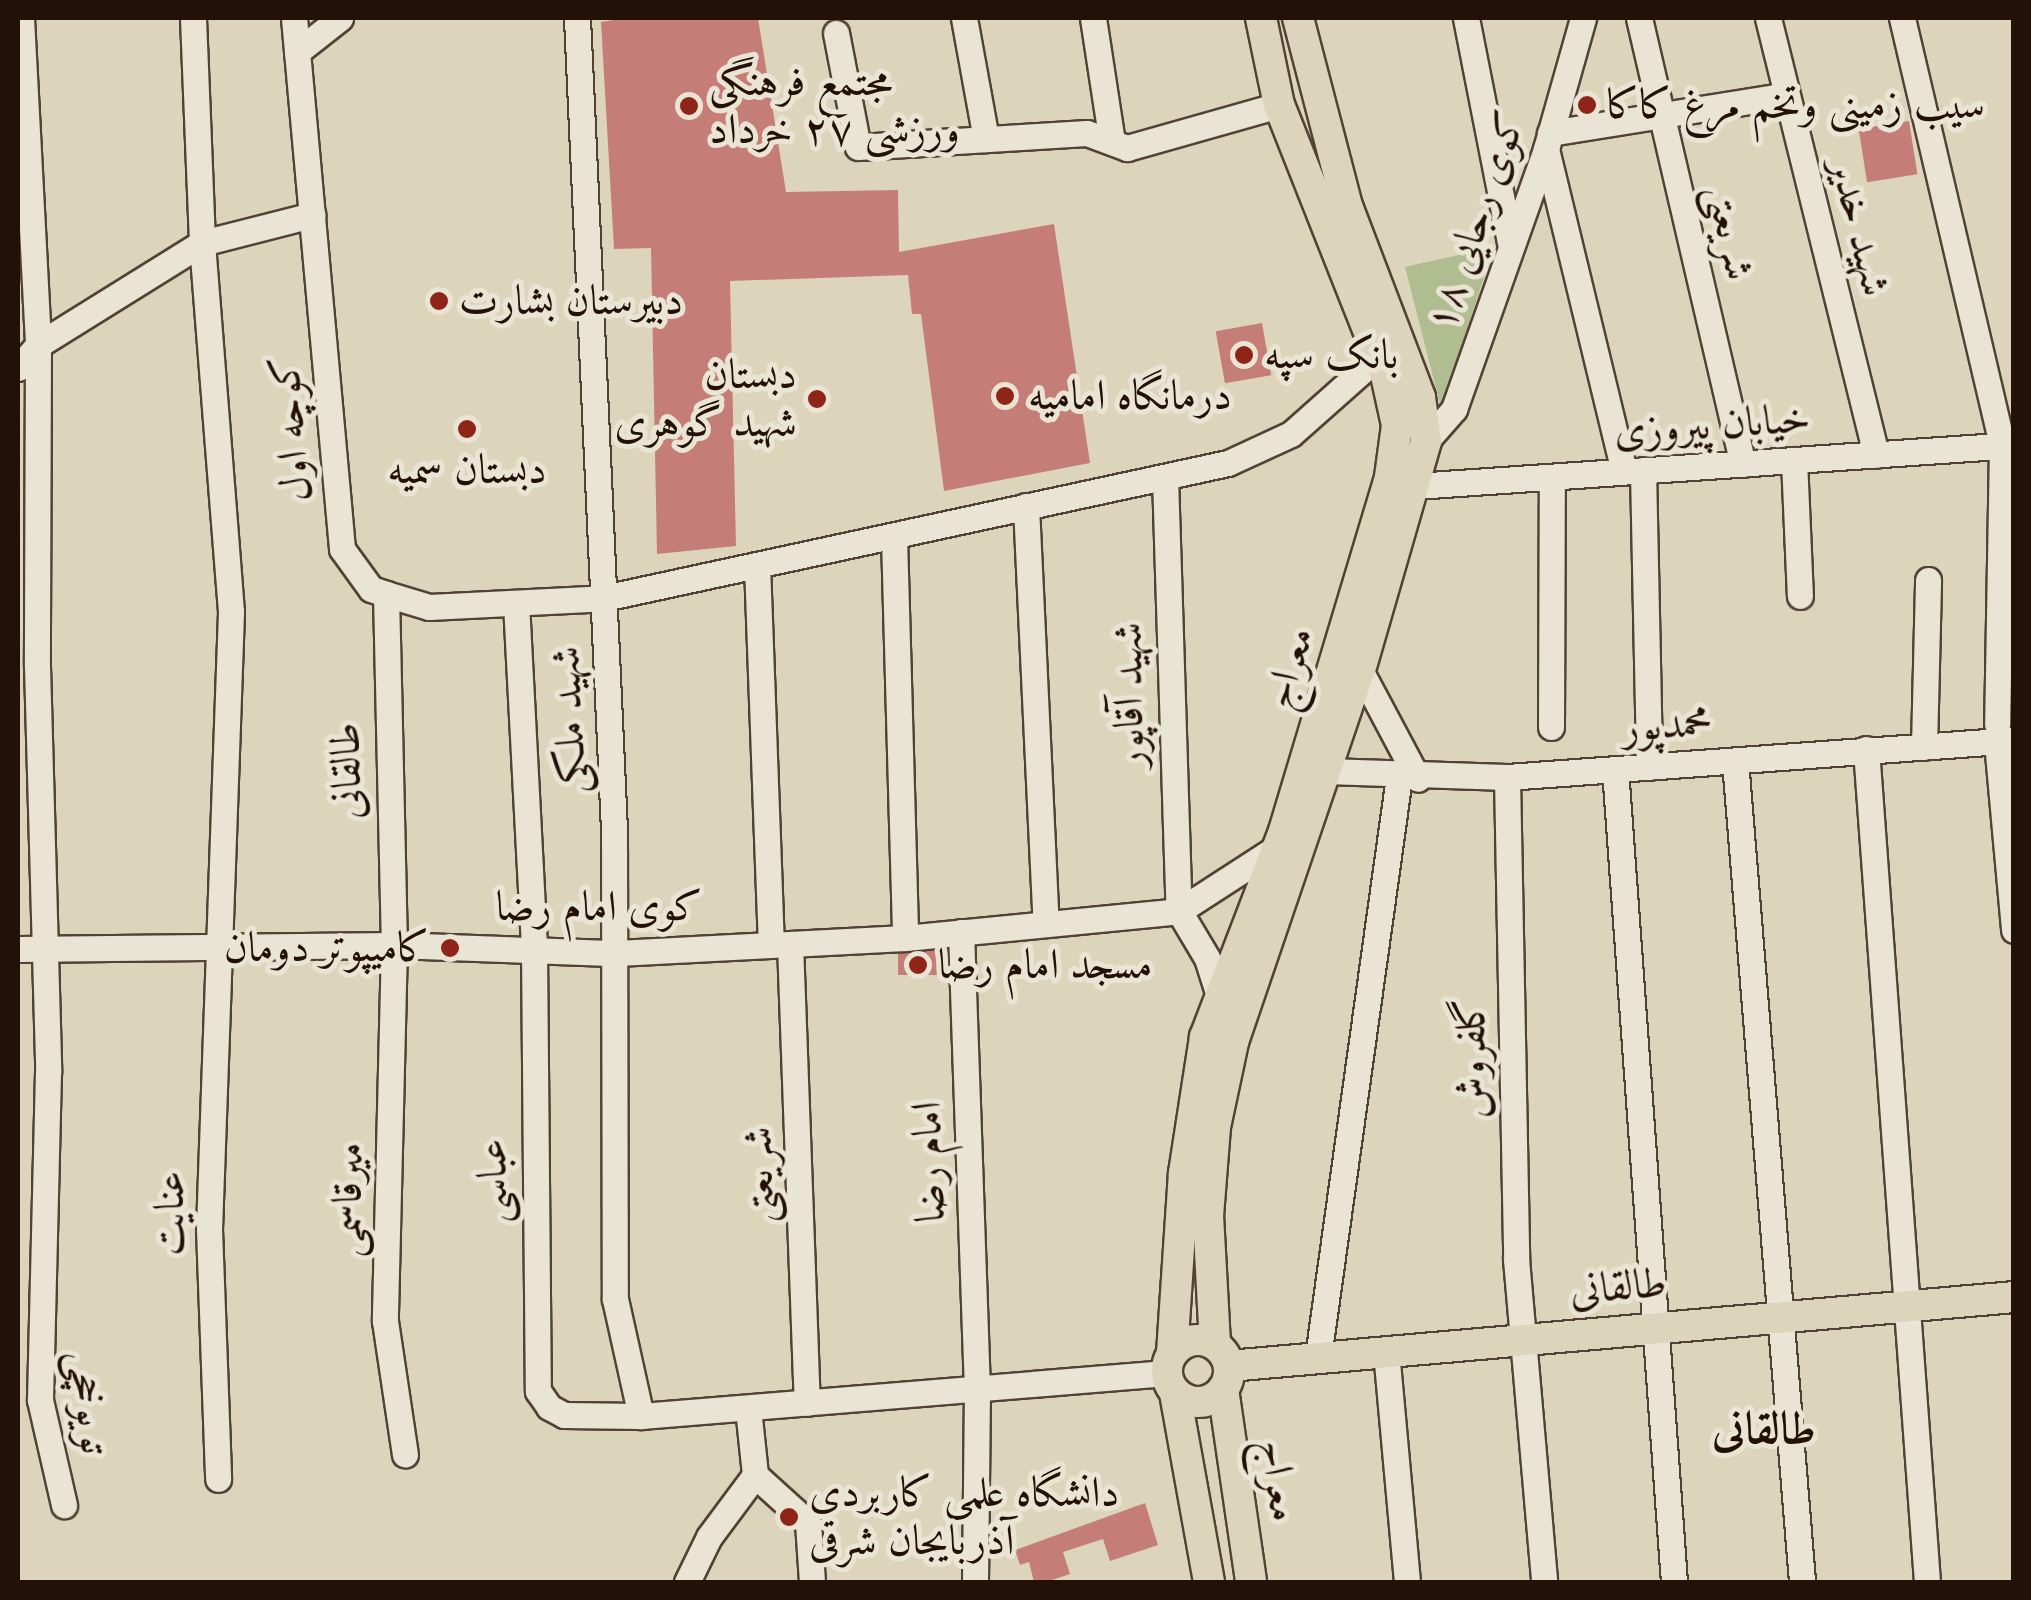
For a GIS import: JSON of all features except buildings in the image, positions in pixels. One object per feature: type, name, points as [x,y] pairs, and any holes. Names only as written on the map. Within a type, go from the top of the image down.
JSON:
[{"type":"main road","name":"معراج","points":[[1208,1582],[1171,1373],[1184,1173],[1206,1037],[1278,847],[1390,477],[1398,426],[1379,356],[1279,105],[1260,18]]},
{"type":"main road","name":"معراج","points":[[1251,1582],[1222,1367],[1208,1216],[1215,1127],[1233,1042],[1360,670],[1426,442],[1420,397],[1347,206],[1298,18]]},
{"type":"main road","name":"طالقانی","points":[[1222,1367],[2014,1297]]},
{"type":"main road","points":[[1197,1339],[1222,1367],[1194,1402],[1171,1373],[1197,1339]]},
{"type":"street","name":"تویوخچی","points":[[22,18],[38,345],[37,666],[46,949],[40,1400],[64,1504]]},
{"type":"street","name":"عنایت","points":[[193,18],[202,244],[232,612],[216,947],[209,1343],[218,1479]]},
{"type":"street","name":"کوچه اول","points":[[294,18],[342,549],[370,589],[428,608],[604,598],[894,538],[1228,462],[1291,434],[1379,356]]},
{"type":"street","points":[[297,52],[340,18]]},
{"type":"street","name":"شهید ملکی","points":[[577,18],[616,953],[610,1071],[616,1298],[641,1416]]},
{"type":"street","points":[[964,18],[986,139]]},
{"type":"street","points":[[1093,18],[1112,142]]},
{"type":"street","points":[[1466,18],[1511,246]]},
{"type":"street","name":"کوی رجایی ۱۸","points":[[1426,442],[1454,409],[1548,141],[1584,18]]},
{"type":"street","name":"شریعتی","points":[[1639,18],[1743,464]]},
{"type":"street","name":"شهید خدیر","points":[[1768,18],[1876,454]]},
{"type":"street","points":[[1902,18],[2008,445],[2002,735],[2014,930]]},
{"type":"street","points":[[836,33],[858,147],[1086,132],[1126,148],[1279,105]]},
{"type":"street","points":[[1649,767],[1633,471],[1548,141],[1662,114],[1786,95]]},
{"type":"street","points":[[18,368],[38,345],[202,244],[312,214]]},
{"type":"street","name":"خیابان پیروزی","points":[[1415,486],[2008,445]]},
{"type":"street","points":[[1794,460],[1800,596]]},
{"type":"street","name":"شهید آقاپور","points":[[1165,476],[1179,910]]},
{"type":"street","points":[[1551,727],[1552,477]]},
{"type":"street","points":[[1026,506],[1046,922]]},
{"type":"street","points":[[894,538],[905,938]]},
{"type":"street","name":"شریعتی","points":[[757,565],[807,1403]]},
{"type":"street","points":[[1924,747],[1928,580]]},
{"type":"street","name":"طالقانی","points":[[386,594],[394,945]]},
{"type":"street","name":"عباسی","points":[[516,603],[534,949],[538,1391],[549,1408],[564,1415],[641,1416]]},
{"type":"street","points":[[1318,1358],[1409,778],[1360,670]]},
{"type":"street","name":"محمدپور","points":[[1326,771],[1409,778],[1507,777],[1924,747],[2002,735]]},
{"type":"street","points":[[1866,750],[1927,1582]]},
{"type":"street","points":[[1736,760],[1802,1582]]},
{"type":"street","points":[[1615,769],[1651,1327],[1674,1582]]},
{"type":"street","name":"گلفروش","points":[[1507,777],[1522,1338],[1544,1582]]},
{"type":"street","points":[[1220,998],[1207,958],[1179,910],[1278,847]]},
{"type":"street","name":"کوی امام رضا","points":[[18,949],[394,945],[616,953],[905,938],[1179,910]]},
{"type":"street","name":"امام رضا","points":[[961,932],[976,1390],[975,1582]]},
{"type":"street","name":"میرقاسمی","points":[[394,945],[386,1322],[405,1456]]},
{"type":"street","points":[[1386,1351],[1407,1582]]},
{"type":"street","points":[[641,1416],[1171,1373]]},
{"type":"street","points":[[748,1408],[756,1475],[808,1523],[812,1582]]},
{"type":"street","points":[[687,1582],[710,1537],[756,1475]]},
{"type":"green space","points":[[1494,247],[1441,408],[1405,267]]},
{"type":"place","name":"سیب زمینی وتخم مرغ کاکا","points":[[1587,105]]},
{"type":"place","name":"مجتمع فرهنگی ورزشی ۲۷ خرداد","points":[[689,106]]},
{"type":"place","name":"دبیرستان بشارت","points":[[439,301]]},
{"type":"place","name":"بانک سپه","points":[[1244,355]]},
{"type":"place","name":"درمانگاه امامیه","points":[[1005,396]]},
{"type":"place","name":"دبستان شهید گوهری","points":[[817,399]]},
{"type":"place","name":"دبستان سمیه","points":[[467,429]]},
{"type":"place","name":"کامیپوتر دومان","points":[[450,948]]},
{"type":"place","name":"مسجد امام رضا","points":[[918,965]]},
{"type":"place","name":"دانشگاه علمی کاربردی آذربایجان شرقی","points":[[789,1517]]},
{"type":"district","name":"طالقانی","points":[[1764,1429]]}]
